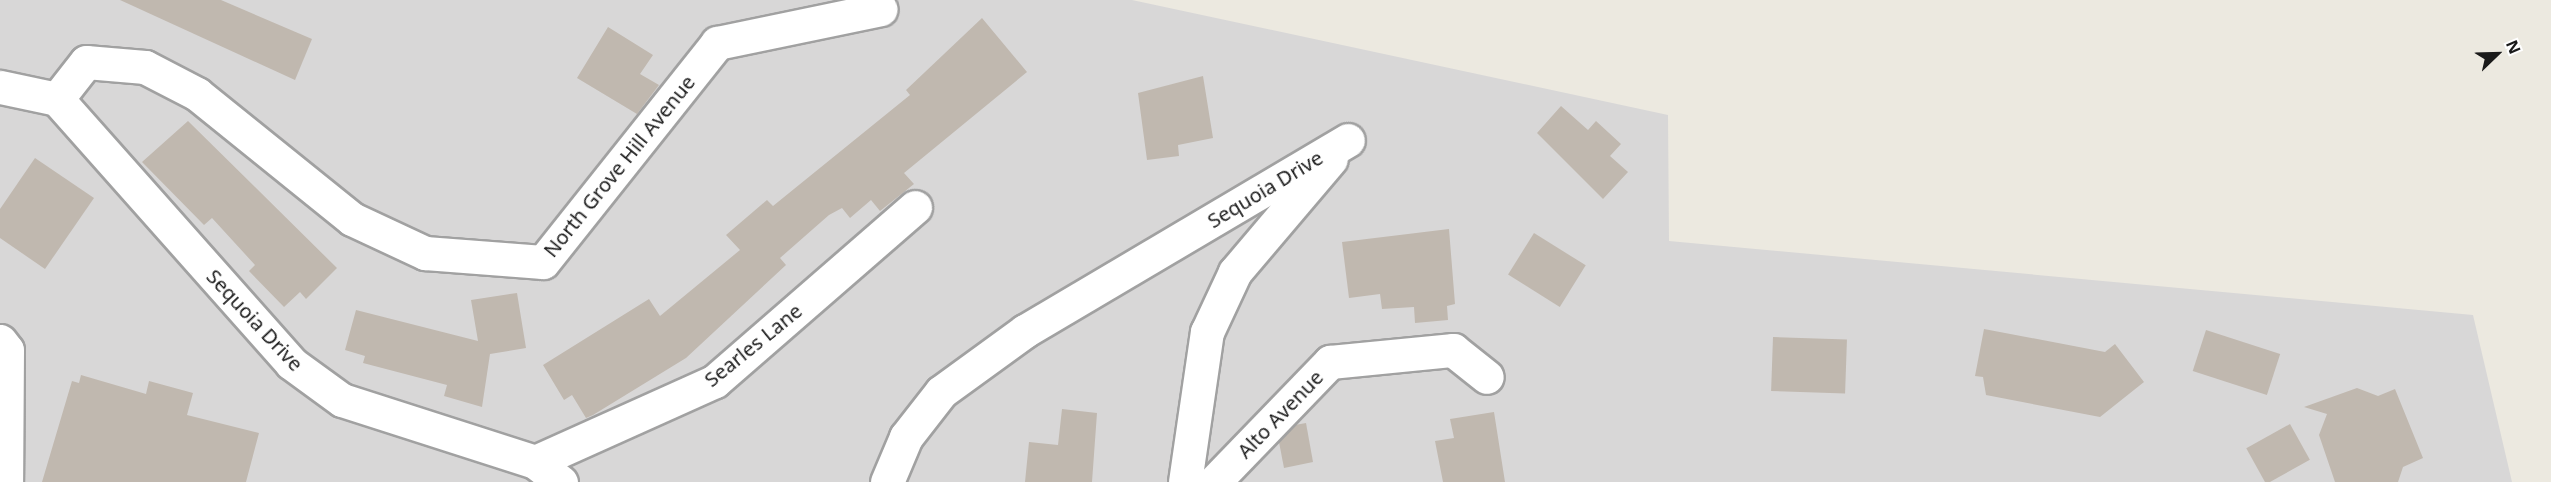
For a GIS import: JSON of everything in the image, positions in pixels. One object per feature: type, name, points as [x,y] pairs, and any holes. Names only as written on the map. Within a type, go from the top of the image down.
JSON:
[{"type":"street","name":"North Grove Hill Avenue","points":[[57,99],[86,62],[145,67],[197,94],[352,219],[424,254],[543,262],[717,43],[881,9]]},
{"type":"street","points":[[0,87],[57,99]]},
{"type":"street","name":"Sequoia Drive","points":[[57,99],[291,363],[342,400],[536,462],[561,482]]},
{"type":"street","name":"Sequoia Drive","points":[[887,482],[906,437],[941,392],[1025,331],[1348,140],[1235,272],[1207,332],[1185,482]]},
{"type":"street","name":"Searles Lane","points":[[536,462],[715,381],[915,207]]},
{"type":"street","points":[[0,341],[7,350],[6,482]]},
{"type":"street","name":"Alto Avenue","points":[[1214,482],[1330,362],[1453,350],[1488,377]]},
{"type":"shaded area","points":[[0,0],[1132,0],[1668,115],[1669,241],[2473,315],[2512,482],[0,482]]},
{"type":"building","points":[[120,0],[221,0],[312,39],[295,80]]},
{"type":"building","points":[[982,18],[1027,72],[904,173],[914,184],[880,211],[871,200],[850,218],[842,208],[829,215],[780,258],[786,265],[686,358],[586,418],[572,395],[564,400],[543,365],[649,299],[660,316],[740,250],[726,235],[767,200],[773,206],[910,95],[906,90]]},
{"type":"building","points":[[608,27],[653,55],[640,74],[659,85],[637,114],[577,78]]},
{"type":"building","points":[[1203,76],[1213,138],[1178,145],[1179,156],[1147,160],[1138,93]]},
{"type":"building","points":[[1561,106],[1588,130],[1596,121],[1621,144],[1610,156],[1628,172],[1603,199],[1537,133]]},
{"type":"building","points":[[188,121],[337,268],[306,299],[300,292],[284,307],[249,271],[255,265],[212,218],[204,225],[142,162]]},
{"type":"building","points":[[35,158],[94,198],[45,269],[0,238],[0,209]]},
{"type":"building","points":[[1449,229],[1455,304],[1447,306],[1448,320],[1415,323],[1414,307],[1382,309],[1380,294],[1349,298],[1342,242]]},
{"type":"building","points":[[1534,233],[1586,265],[1560,307],[1508,275]]},
{"type":"building","points":[[517,293],[526,348],[490,354],[482,407],[444,396],[447,385],[363,363],[365,356],[345,350],[356,310],[478,341],[471,300]]},
{"type":"building","points":[[1984,329],[2105,352],[2115,344],[2144,382],[2100,417],[1986,395],[1983,377],[1975,376]]},
{"type":"building","points":[[2206,330],[2280,354],[2267,395],[2193,371]]},
{"type":"building","points":[[1773,337],[1847,340],[1845,394],[1771,391]]},
{"type":"building","points":[[81,375],[146,394],[149,381],[193,393],[187,415],[259,433],[246,482],[42,482],[72,381],[79,383]]},
{"type":"building","points":[[2357,388],[2378,396],[2395,389],[2423,458],[2403,467],[2398,482],[2335,482],[2319,435],[2327,414],[2304,407]]},
{"type":"building","points":[[1062,409],[1097,413],[1092,482],[1025,482],[1029,442],[1058,445]]},
{"type":"building","points":[[1494,412],[1505,482],[1443,482],[1435,441],[1454,438],[1450,419]]},
{"type":"building","points":[[1306,423],[1313,462],[1284,468],[1279,442],[1295,425]]},
{"type":"building","points":[[2290,424],[2310,460],[2270,482],[2265,482],[2246,448]]}]
